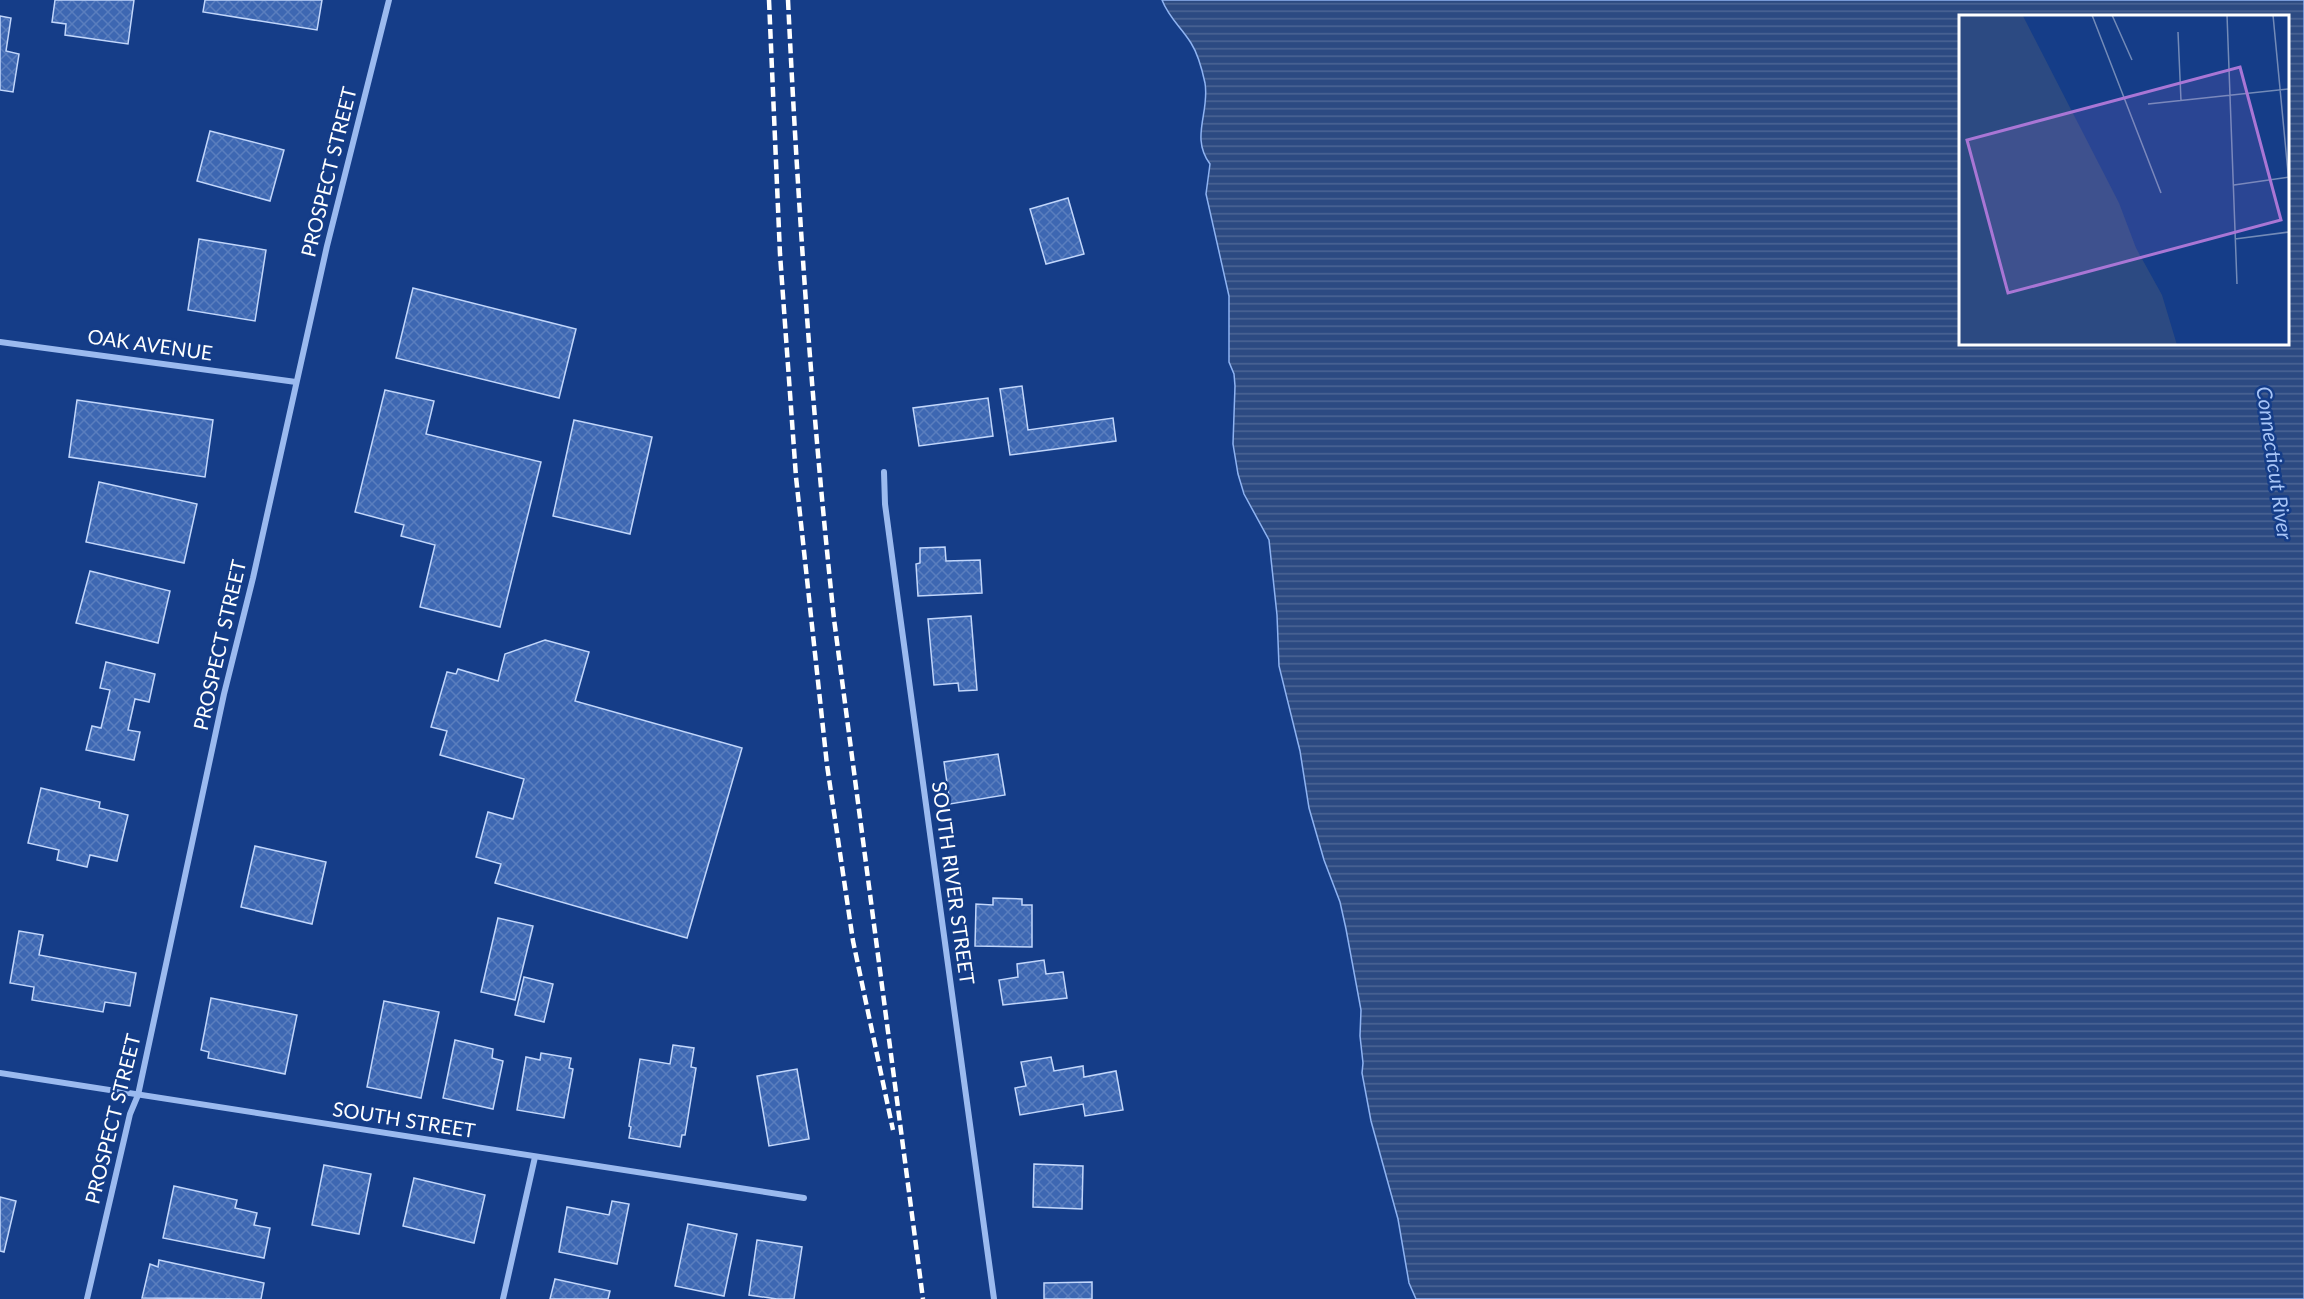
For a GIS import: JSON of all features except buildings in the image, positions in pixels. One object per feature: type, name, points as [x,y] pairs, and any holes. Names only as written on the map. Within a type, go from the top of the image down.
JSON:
[{"type":"street","name":"PROSPECT STREET","points":[[87,1299],[130,1114],[138,1095],[224,694],[327,246],[389,0]]},
{"type":"street","name":"OAK AVENUE","points":[[0,342],[296,382]]},
{"type":"street","name":"SOUTH RIVER STREET","points":[[884,472],[885,504],[898,602],[994,1299]]},
{"type":"street","name":"SOUTH STREET","points":[[0,1073],[804,1198]]},
{"type":"street","points":[[502,1299],[535,1157]]},
{"type":"water","name":"Connecticut River","points":[[1162,0],[2304,0],[2304,1299],[1416,1299],[1409,1283],[1398,1219],[1371,1121],[1362,1073],[1361,1010],[1346,929],[1340,902],[1324,860],[1309,808],[1300,751],[1279,666],[1277,615],[1269,540],[1244,494],[1238,474],[1233,444],[1235,386],[1234,374],[1229,362],[1229,296],[1206,194],[1210,164],[1201,144],[1205,83],[1200,62],[1193,47]]},
{"type":"railway","points":[[769,0],[780,254],[796,477],[827,765],[853,941],[893,1130]]},
{"type":"railway","points":[[788,0],[807,310],[834,619],[923,1299]]}]
